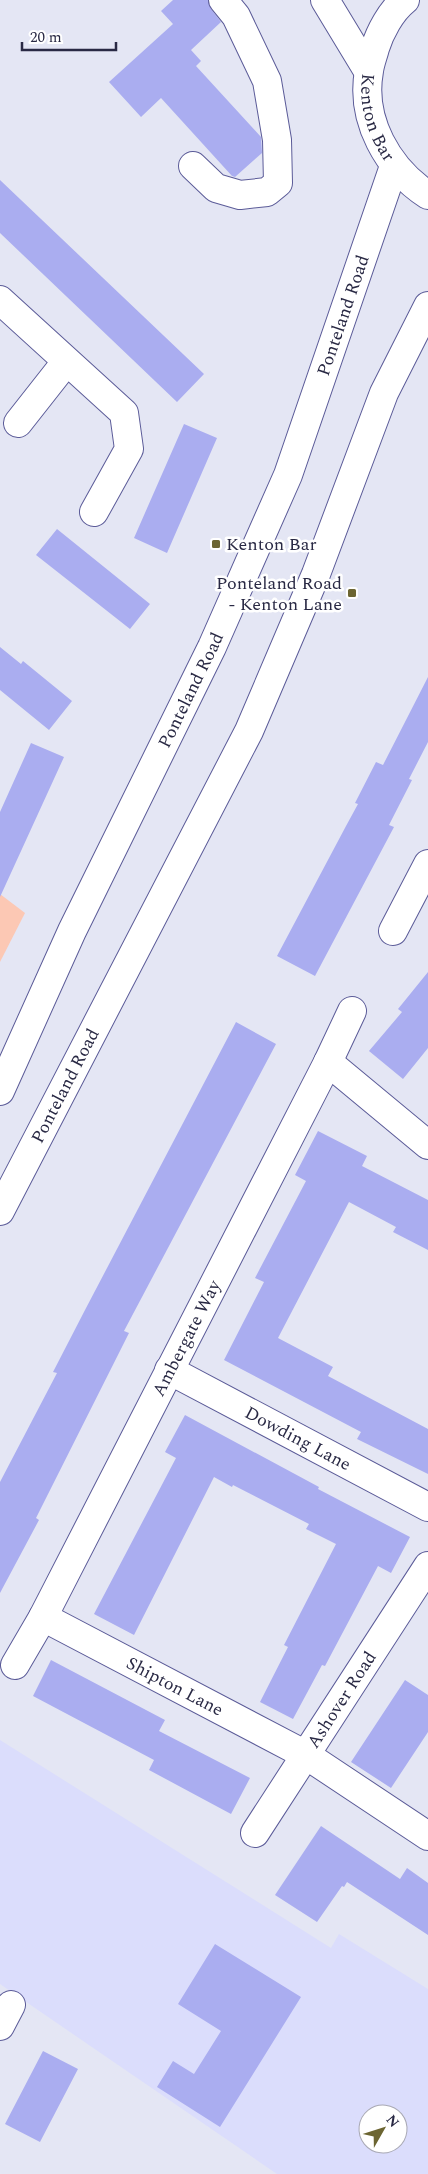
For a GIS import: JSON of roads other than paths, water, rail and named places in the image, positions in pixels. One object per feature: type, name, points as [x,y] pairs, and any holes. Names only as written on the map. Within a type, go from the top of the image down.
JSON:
[{"type":"main road","points":[[193,166],[216,188],[240,195],[267,192],[278,183],[277,140],[267,82],[236,16],[223,0]]},
{"type":"main road","points":[[325,0],[368,71]]},
{"type":"main road","name":"Kenton Bar","points":[[405,0],[379,35],[368,71],[368,105],[377,137],[394,166],[414,186],[428,195]]},
{"type":"main road","name":"Ponteland Road","points":[[0,1091],[72,931],[212,646],[288,475],[394,166]]},
{"type":"main road","points":[[0,300],[124,413],[129,449],[94,512]]},
{"type":"main road","name":"Ponteland Road","points":[[0,1211],[249,731],[316,574],[384,393],[428,306]]},
{"type":"main road","points":[[18,423],[66,362]]},
{"type":"main road","points":[[393,931],[428,864]]},
{"type":"main road","name":"Ambergate Way","points":[[15,1665],[43,1617],[328,1062],[352,1011]]},
{"type":"main road","points":[[328,1062],[428,1145]]},
{"type":"main road","name":"Dowding Lane","points":[[169,1370],[428,1507]]},
{"type":"main road","name":"Ashover Road","points":[[255,1833],[428,1566]]},
{"type":"main road","name":"Shipton Lane","points":[[43,1617],[306,1755],[428,1836]]},
{"type":"place","name":"Kenton Bar","points":[[216,544]]},
{"type":"place","name":"Ponteland Road - Kenton Lane","points":[[352,593]]}]
